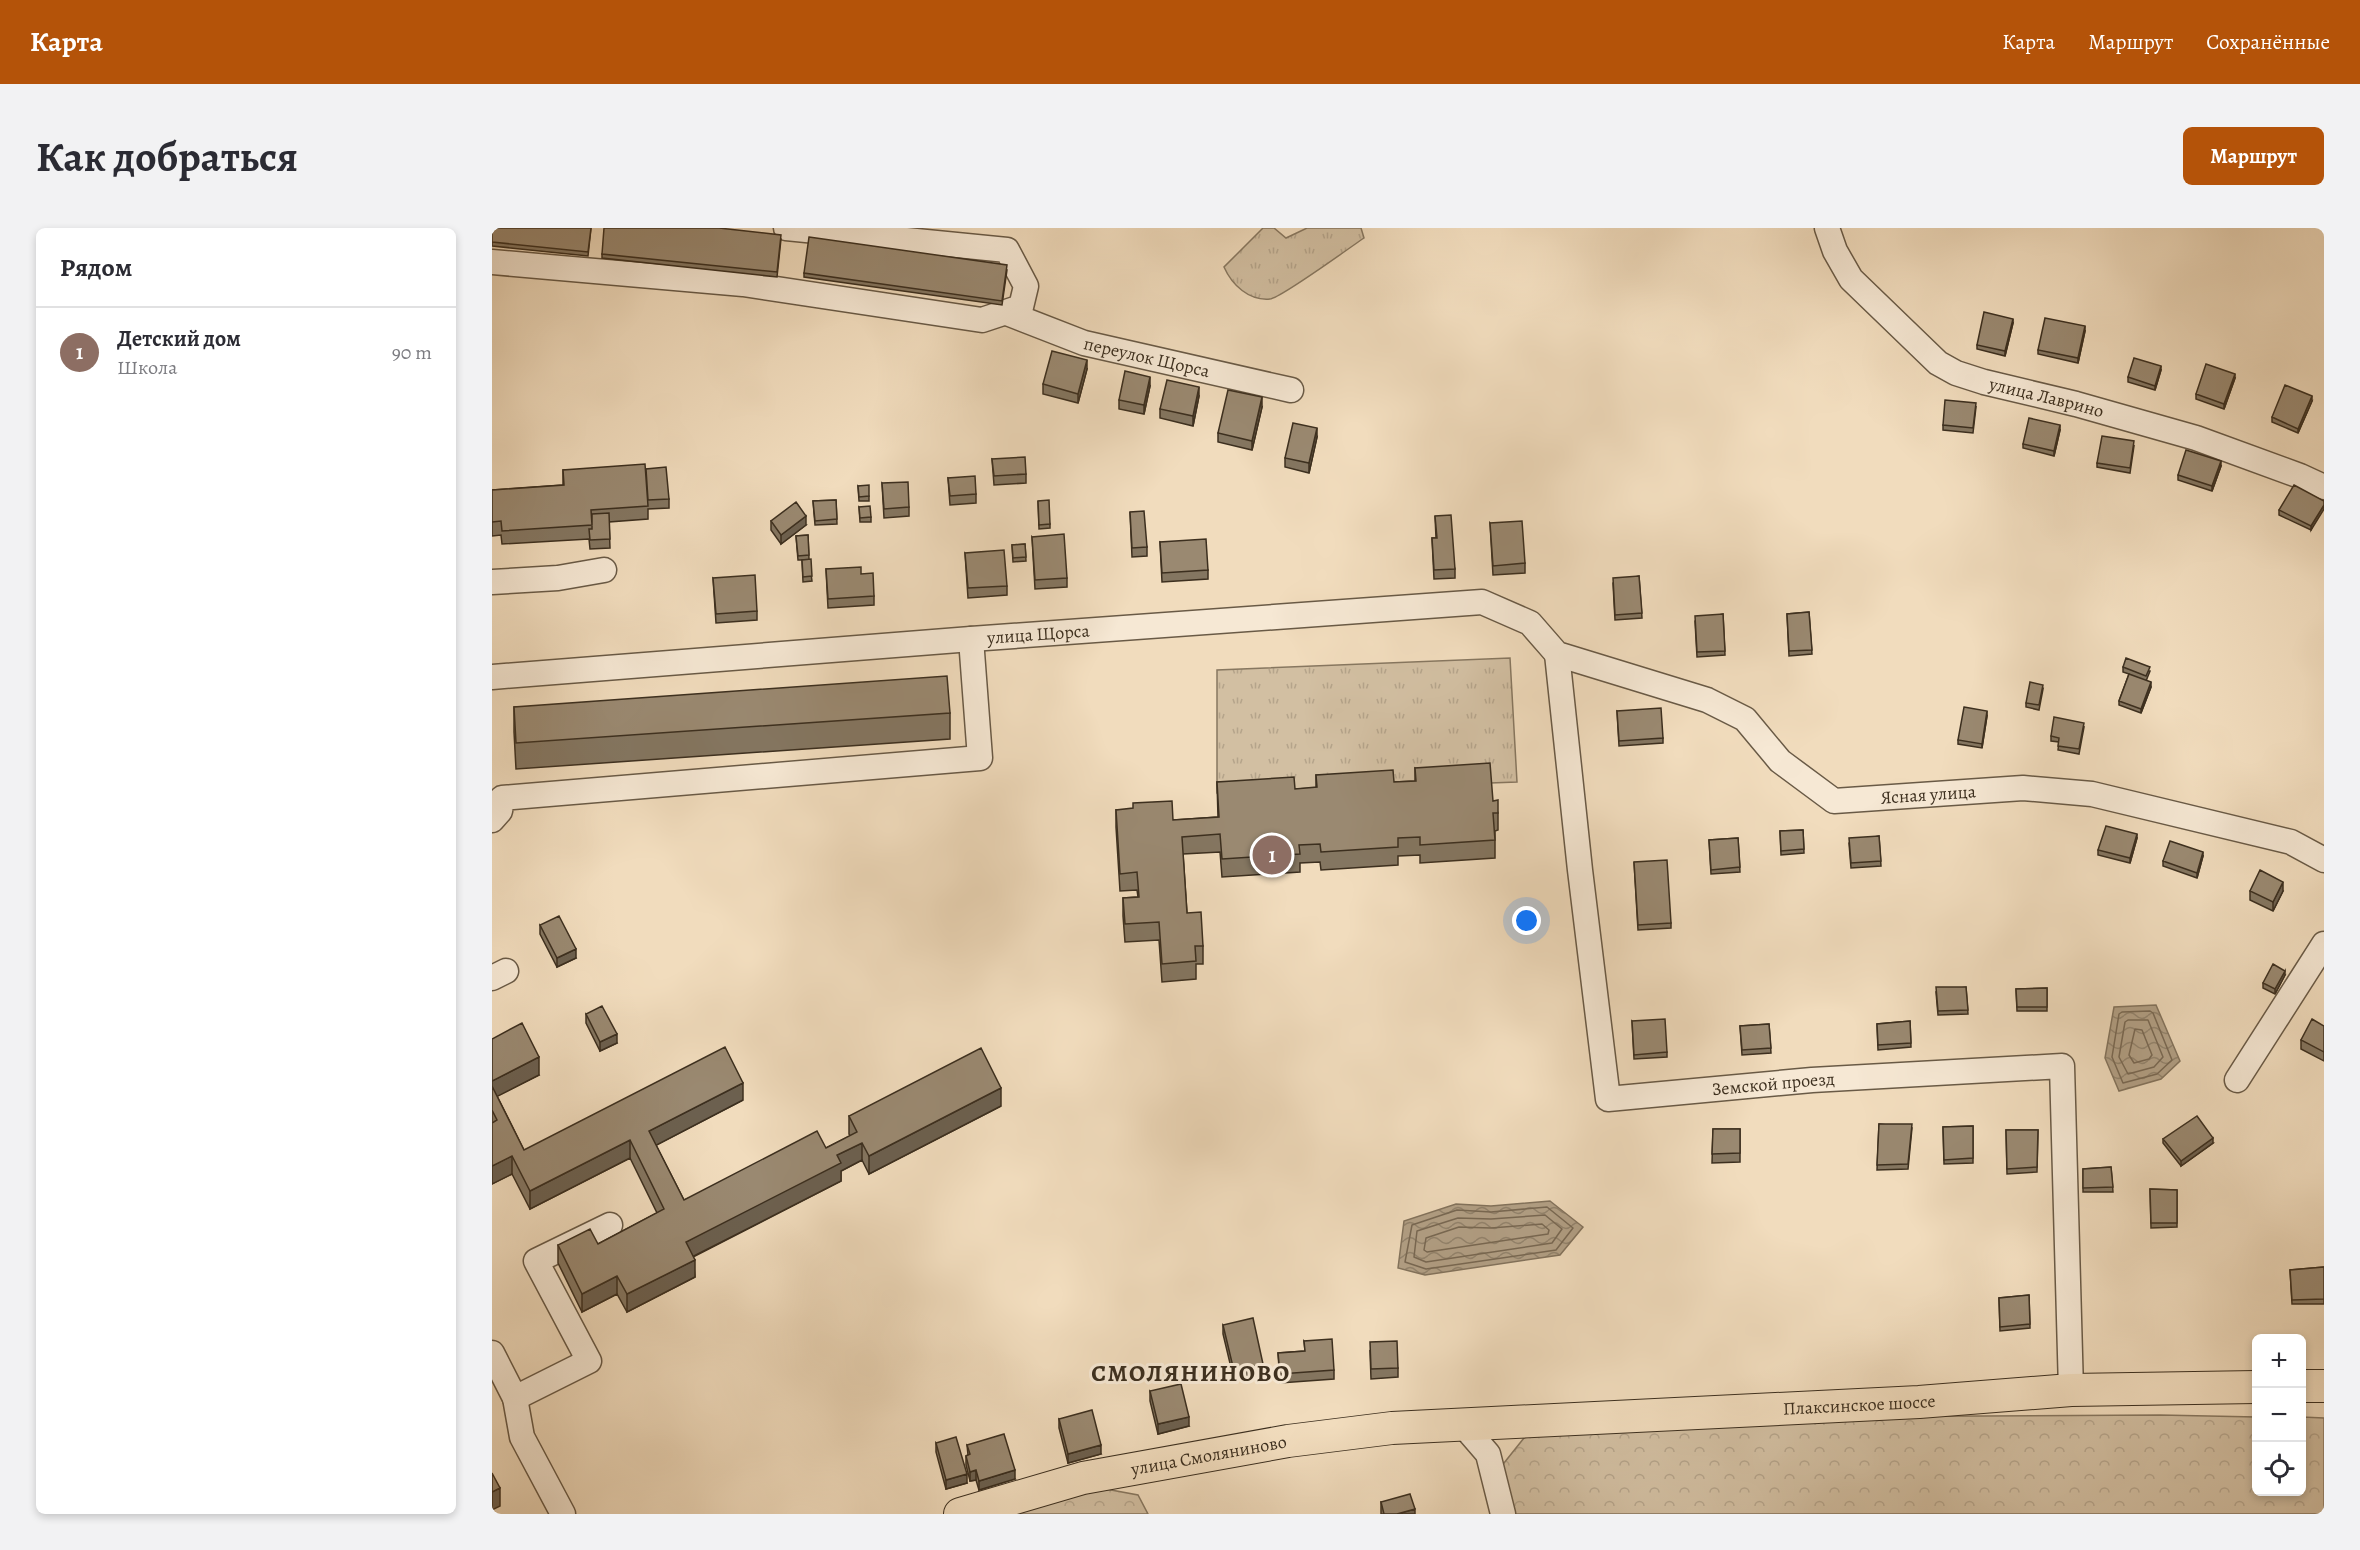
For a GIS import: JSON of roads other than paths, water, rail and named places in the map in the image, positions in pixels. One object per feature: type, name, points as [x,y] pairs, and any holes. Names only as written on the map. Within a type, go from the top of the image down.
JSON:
[{"type":"main road","points":[[2306,1386],[2324,1386]]},
{"type":"main road","name":"Плаксинское шоссе","points":[[1463,1425],[1776,1407],[1919,1402],[2071,1390],[2252,1387]]},
{"type":"main road","name":"улица Смоляниново","points":[[960,1514],[1083,1478],[1288,1441],[1392,1428],[1463,1425]]},
{"type":"street","points":[[492,262],[743,284],[982,320],[1021,307],[1026,286],[1007,250],[786,228]]},
{"type":"street","name":"улица Лаврино","points":[[1827,228],[1835,251],[1851,279],[1938,363],[1956,373],[2196,438],[2324,487]]},
{"type":"street","name":"переулок Щорса","points":[[1007,313],[1084,343],[1291,390]]},
{"type":"street","points":[[492,582],[558,578],[604,570]]},
{"type":"street","name":"улица Щорса","points":[[492,677],[1482,602],[1530,623],[1561,655]]},
{"type":"street","points":[[492,820],[500,811],[497,789],[980,758],[971,639]]},
{"type":"street","name":"Ясная улица","points":[[1561,655],[1707,699],[1745,718],[1780,761],[1834,801],[2023,789],[2092,794],[2291,842],[2324,860]]},
{"type":"street","name":"Земской проезд","points":[[1561,655],[1580,870],[1608,1099],[1812,1080],[2062,1066],[2071,1390]]},
{"type":"street","points":[[2237,1080],[2324,944]]},
{"type":"street","points":[[515,1398],[589,1361],[536,1261],[610,1225]]},
{"type":"street","points":[[492,1353],[515,1398],[522,1437],[563,1514]]},
{"type":"street","points":[[1463,1425],[1488,1454],[1503,1514]]},
{"type":"water","points":[[2156,1005],[2180,1061],[2161,1079],[2119,1091],[2105,1058],[2114,1007]]},
{"type":"water","points":[[1550,1201],[1583,1227],[1560,1255],[1425,1275],[1398,1268],[1404,1221],[1456,1204],[1491,1206]]},
{"type":"place","name":"Детский дом","points":[[1272,855]]},
{"type":"district","name":"СМОЛЯНИНОВО","points":[[1191,1373]]}]
